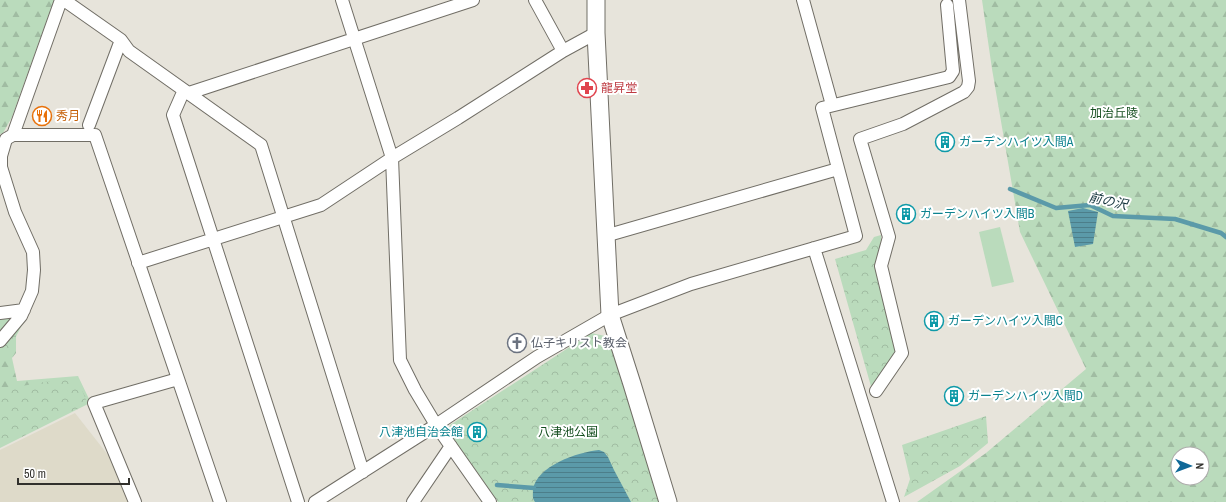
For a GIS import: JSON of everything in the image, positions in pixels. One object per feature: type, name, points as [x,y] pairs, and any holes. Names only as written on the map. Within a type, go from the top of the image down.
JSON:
[{"type":"street","points":[[13,135],[63,0],[121,40],[129,51],[260,145],[363,472]]},
{"type":"street","points":[[342,0],[392,158],[400,360],[415,390],[436,425],[489,501]]},
{"type":"street","points":[[298,502],[214,238],[173,115],[186,92],[473,0]]},
{"type":"street","points":[[535,0],[563,51]]},
{"type":"street","points":[[596,0],[596,33],[605,236],[610,315],[668,502]]},
{"type":"street","points":[[803,0],[832,105]]},
{"type":"street","points":[[876,391],[902,353],[881,266],[889,237],[860,139],[903,124],[964,92],[968,87],[968,66],[960,0]]},
{"type":"street","points":[[315,502],[436,425],[537,357],[610,315],[691,284],[856,236],[822,108],[948,77],[953,71],[947,5]]},
{"type":"street","points":[[138,262],[320,205],[563,51],[596,33]]},
{"type":"street","points":[[89,125],[121,40]]},
{"type":"street","points":[[0,341],[21,316],[24,310],[32,291],[34,270],[33,252],[14,212],[0,166],[6,139],[13,135],[95,135],[220,502]]},
{"type":"street","points":[[605,236],[838,169]]},
{"type":"street","points":[[814,248],[893,502]]},
{"type":"street","points":[[0,313],[24,310]]},
{"type":"street","points":[[135,502],[94,403],[178,379]]},
{"type":"street","points":[[413,502],[451,446]]},
{"type":"shaded area","points":[[75,413],[115,464],[130,502],[0,502],[0,450]]},
{"type":"green space","points":[[0,0],[54,0],[12,117],[3,133],[0,134]]},
{"type":"green space","name":"加治丘陵","points":[[982,0],[1226,0],[1226,502],[917,502],[986,453],[1086,369],[1020,232],[992,69]]},
{"type":"green space","points":[[1000,227],[1014,282],[992,287],[979,232]]},
{"type":"green space","points":[[881,235],[878,267],[902,353],[872,390],[835,259],[866,250],[874,237]]},
{"type":"green space","points":[[16,315],[16,353],[12,358],[17,381],[78,376],[90,401],[0,446],[0,319]]},
{"type":"green space","points":[[17,317],[23,323],[9,350],[0,355],[0,318]]},
{"type":"green space","name":"八津池公園","points":[[591,333],[610,337],[661,502],[498,502],[449,432],[450,425]]},
{"type":"green space","points":[[77,379],[88,404],[0,448],[0,390],[44,382]]},
{"type":"green space","points":[[986,416],[988,443],[960,466],[904,497],[910,479],[902,445]]},
{"type":"water","points":[[1083,208],[1098,212],[1093,244],[1075,247],[1068,211]]},
{"type":"water","points":[[599,450],[604,452],[608,457],[631,502],[535,502],[533,498],[533,490],[536,481],[550,467],[570,457]]},
{"type":"waterway","name":"前の沢","points":[[1010,189],[1056,208],[1090,205],[1113,216],[1175,219],[1221,233],[1226,237]]},
{"type":"waterway","points":[[497,485],[534,488]]},
{"type":"place","name":"龍昇堂","points":[[587,88]]},
{"type":"place","name":"秀月","points":[[42,116]]},
{"type":"place","name":"ガーデンハイツ入間A","points":[[945,142]]},
{"type":"place","name":"ガーデンハイツ入間B","points":[[906,214]]},
{"type":"place","name":"ガーデンハイツ入間C","points":[[934,321]]},
{"type":"place","name":"仏子キリスト教会","points":[[517,343]]},
{"type":"place","name":"ガーデンハイツ入間D","points":[[954,396]]},
{"type":"place","name":"八津池自治会館","points":[[477,432]]}]
